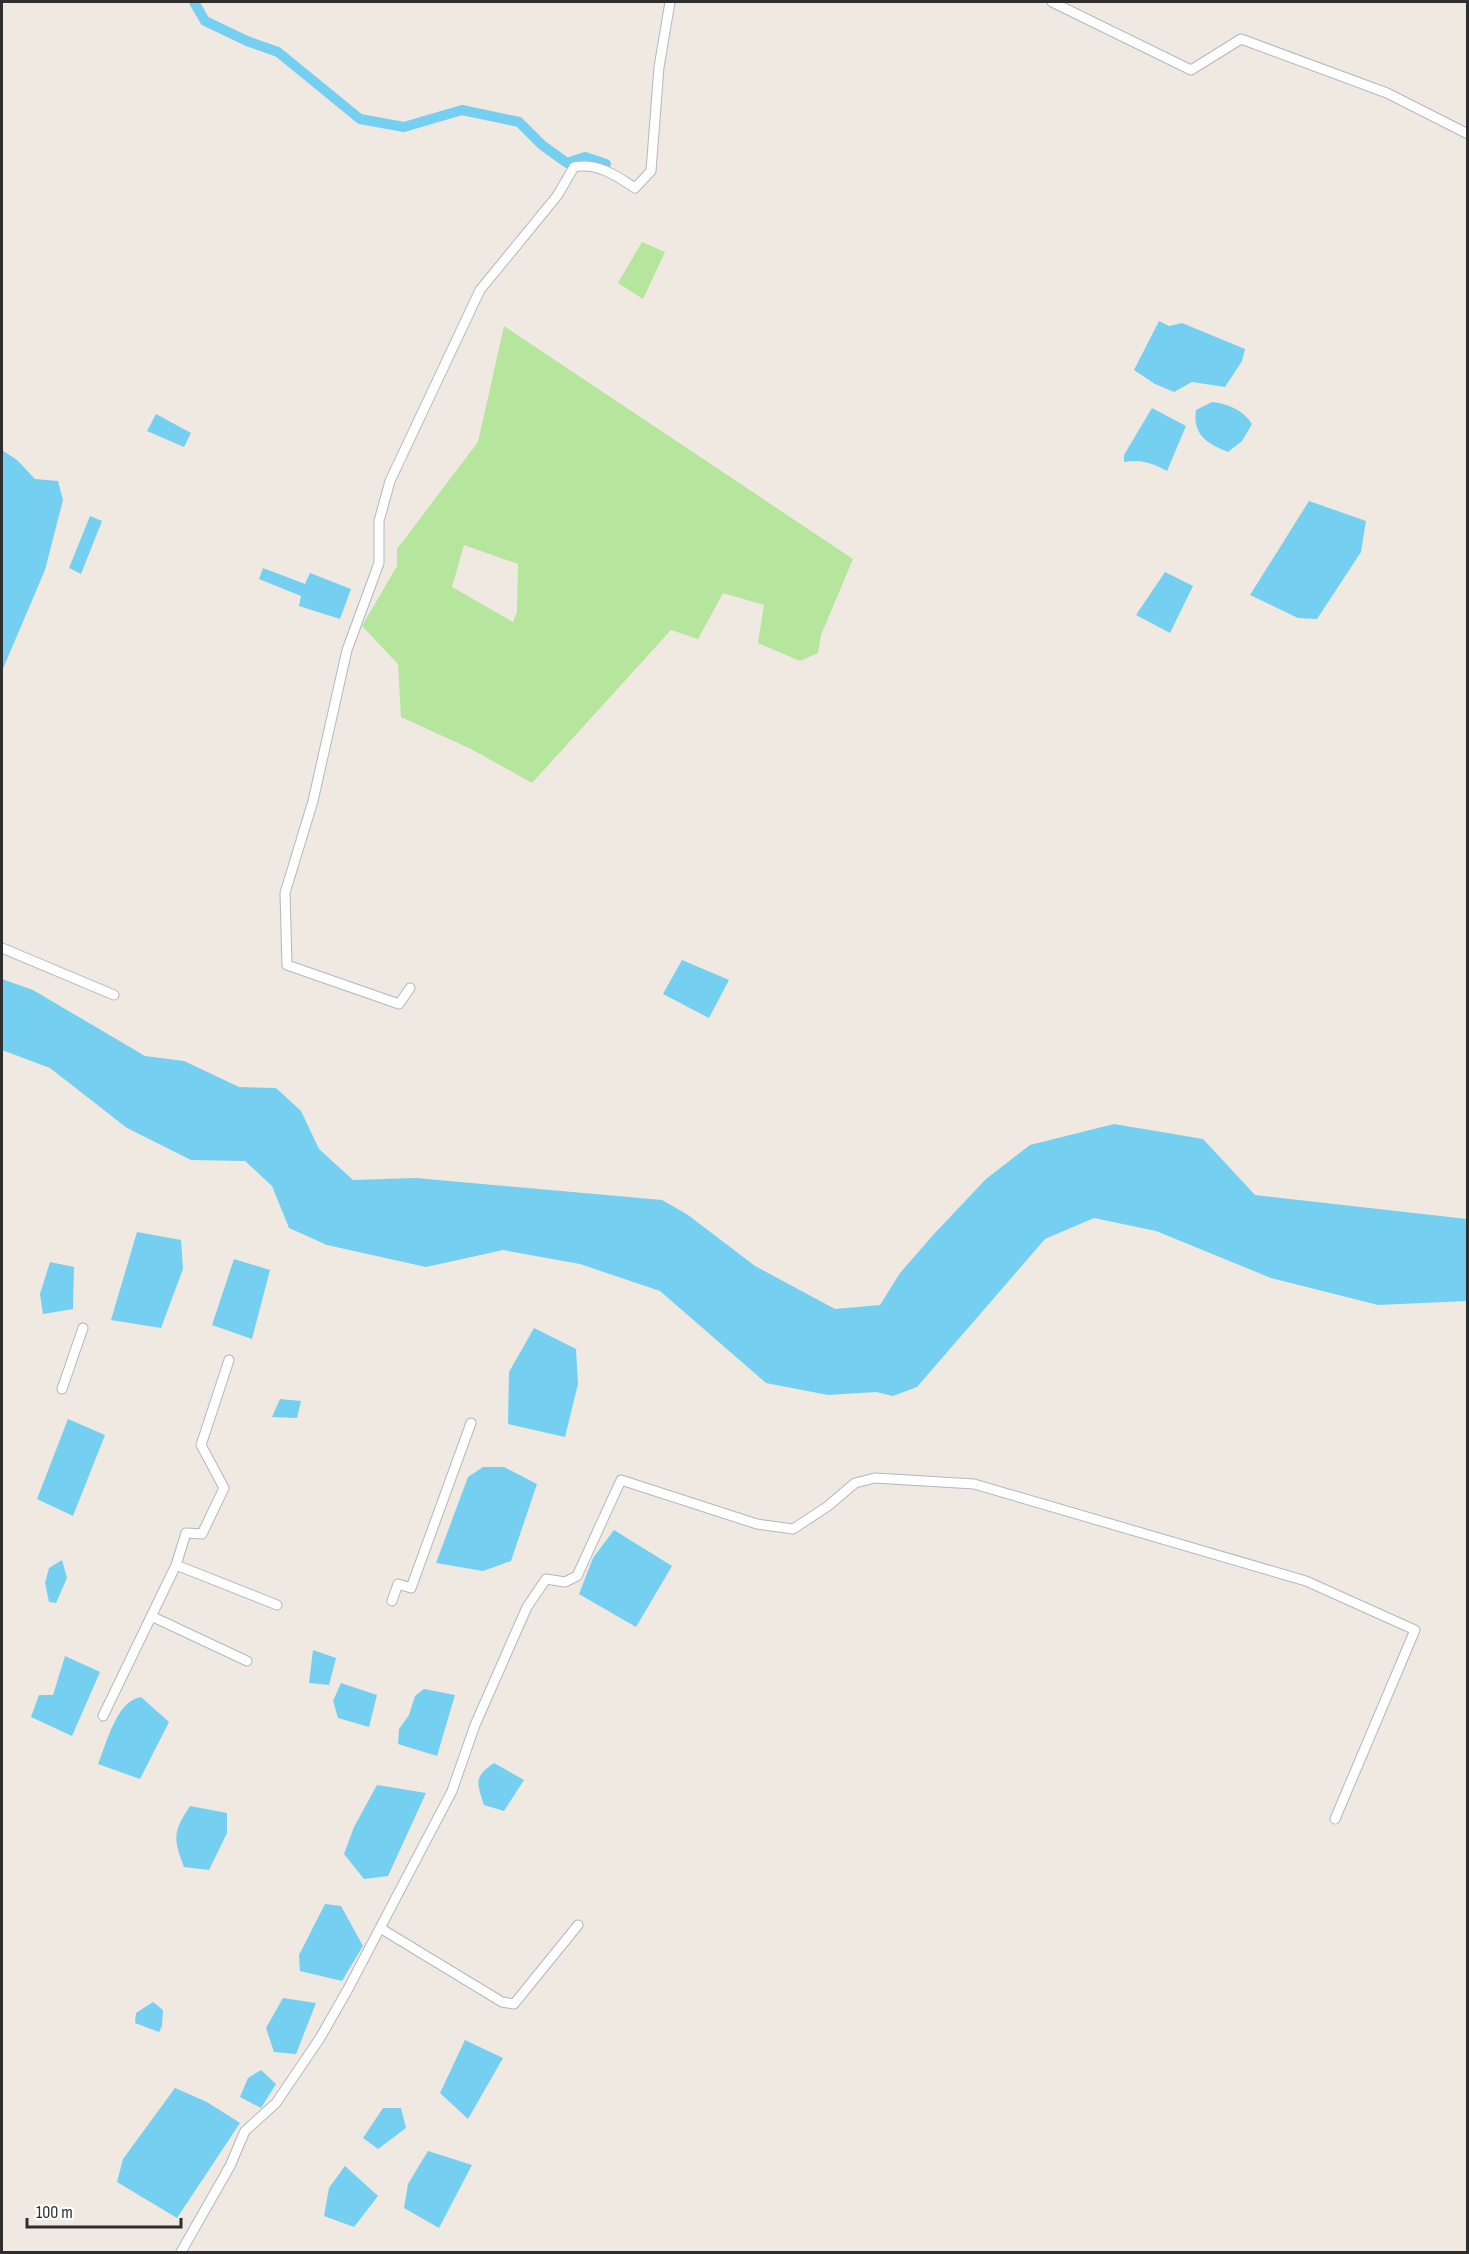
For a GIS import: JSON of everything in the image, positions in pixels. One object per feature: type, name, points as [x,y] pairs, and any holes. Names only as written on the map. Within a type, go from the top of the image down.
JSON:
[{"type":"street","points":[[410,988],[399,1004],[287,965],[285,893],[313,801],[347,650],[379,563],[379,522],[390,481],[480,290],[557,196],[574,167],[582,165],[606,170],[635,188],[651,171],[659,67],[670,2]]},
{"type":"street","points":[[1052,2],[1191,70],[1241,39],[1387,93],[1467,134]]},
{"type":"street","points":[[2,948],[114,995]]},
{"type":"street","points":[[62,1389],[83,1328]]},
{"type":"street","points":[[103,1716],[176,1565],[186,1533],[202,1534],[224,1488],[201,1445],[229,1360]]},
{"type":"street","points":[[392,1601],[398,1584],[411,1588],[471,1423]]},
{"type":"street","points":[[181,2253],[230,2166],[245,2131],[276,2103],[320,2038],[380,1928],[452,1791],[475,1725],[527,1607],[546,1579],[564,1582],[577,1576],[621,1480],[757,1524],[793,1528],[828,1506],[855,1483],[875,1478],[974,1484],[1197,1551],[1256,1565],[1341,1594],[1414,1630],[1335,1819]]},
{"type":"street","points":[[176,1565],[277,1605]]},
{"type":"street","points":[[151,1616],[247,1661]]},
{"type":"street","points":[[380,1928],[502,2002],[514,2004],[578,1925]]},
{"type":"green space","points":[[642,242],[665,252],[643,299],[618,283]]},
{"type":"green space","points":[[504,326],[853,559],[821,635],[818,653],[800,661],[758,643],[764,605],[723,593],[698,639],[671,630],[532,783],[471,749],[401,717],[398,664],[362,626],[397,566],[397,549],[478,442]],"holes":[[[464,545],[518,564],[517,612],[513,622],[452,587]]]},
{"type":"water","points":[[1159,321],[1169,326],[1182,323],[1245,349],[1242,361],[1225,387],[1192,382],[1174,392],[1155,384],[1134,370]]},
{"type":"water","points":[[1212,402],[1235,408],[1252,424],[1242,441],[1228,452],[1208,442],[1196,426],[1196,410]]},
{"type":"water","points":[[1152,408],[1186,426],[1167,471],[1146,462],[1124,462],[1124,455]]},
{"type":"water","points":[[156,414],[191,433],[184,447],[147,431]]},
{"type":"water","points":[[2,450],[17,460],[35,479],[58,481],[63,500],[45,570],[2,671]]},
{"type":"water","points":[[1309,501],[1366,521],[1361,552],[1317,619],[1298,618],[1250,595]]},
{"type":"water","points":[[90,516],[102,521],[81,574],[69,568]]},
{"type":"water","points":[[263,568],[305,584],[310,573],[351,589],[340,619],[299,606],[301,596],[259,579]]},
{"type":"water","points":[[1165,572],[1193,586],[1170,633],[1136,615]]},
{"type":"water","points":[[682,960],[729,980],[709,1018],[663,994]]},
{"type":"water","points":[[2,979],[33,990],[145,1056],[184,1061],[239,1087],[276,1088],[301,1111],[319,1149],[353,1180],[416,1178],[662,1200],[688,1215],[755,1266],[835,1309],[880,1305],[900,1273],[934,1234],[986,1179],[1030,1145],[1114,1124],[1203,1139],[1255,1195],[1467,1219],[1467,1301],[1378,1305],[1271,1278],[1156,1231],[1094,1218],[1045,1239],[917,1387],[893,1396],[876,1392],[828,1395],[766,1383],[660,1291],[580,1264],[503,1250],[426,1267],[327,1245],[289,1228],[272,1186],[245,1161],[191,1160],[127,1128],[50,1068],[2,1050]]},
{"type":"water","points":[[137,1232],[181,1240],[183,1269],[161,1328],[111,1320]]},
{"type":"water","points":[[234,1259],[270,1270],[252,1339],[212,1325]]},
{"type":"water","points":[[50,1262],[74,1267],[73,1309],[43,1314],[40,1294]]},
{"type":"water","points":[[534,1328],[576,1349],[578,1384],[565,1437],[508,1424],[509,1372]]},
{"type":"water","points":[[280,1399],[301,1401],[297,1418],[272,1417]]},
{"type":"water","points":[[68,1419],[105,1435],[73,1516],[37,1499]]},
{"type":"water","points":[[483,1467],[504,1467],[537,1484],[511,1561],[483,1571],[436,1563],[468,1477]]},
{"type":"water","points":[[614,1530],[672,1566],[636,1627],[579,1594],[593,1558]]},
{"type":"water","points":[[62,1560],[67,1578],[56,1603],[49,1602],[45,1583],[49,1568]]},
{"type":"water","points":[[313,1650],[336,1658],[329,1685],[309,1683]]},
{"type":"water","points":[[65,1656],[100,1672],[72,1736],[31,1717],[39,1695],[53,1695]]},
{"type":"water","points":[[341,1683],[377,1695],[369,1727],[338,1718],[333,1701]]},
{"type":"water","points":[[424,1689],[455,1695],[437,1756],[398,1744],[399,1729],[409,1715],[415,1696]]},
{"type":"water","points":[[141,1697],[169,1722],[140,1779],[98,1764],[119,1714],[132,1700]]},
{"type":"water","points":[[494,1763],[524,1780],[504,1811],[484,1805],[480,1791],[480,1777]]},
{"type":"water","points":[[377,1785],[426,1793],[388,1876],[364,1879],[344,1854],[354,1827]]},
{"type":"water","points":[[190,1806],[227,1813],[227,1833],[209,1870],[184,1867],[178,1849],[176,1835],[180,1822]]},
{"type":"water","points":[[325,1904],[341,1906],[363,1946],[342,1981],[300,1971],[299,1955]]},
{"type":"water","points":[[283,1998],[316,2003],[296,2054],[274,2052],[266,2028]]},
{"type":"water","points":[[153,2002],[163,2010],[162,2026],[159,2032],[135,2023],[136,2013]]},
{"type":"water","points":[[465,2040],[503,2058],[468,2119],[440,2093]]},
{"type":"water","points":[[261,2070],[276,2084],[261,2108],[240,2097],[248,2078]]},
{"type":"water","points":[[175,2088],[207,2102],[240,2123],[177,2218],[117,2182],[123,2159]]},
{"type":"water","points":[[383,2108],[401,2108],[406,2128],[378,2149],[363,2138]]},
{"type":"water","points":[[428,2151],[472,2165],[439,2228],[404,2208],[408,2184]]},
{"type":"water","points":[[345,2166],[378,2196],[354,2227],[324,2216],[329,2188]]},
{"type":"waterway","points":[[194,2],[205,21],[247,41],[278,52],[360,119],[404,127],[462,110],[519,122],[542,145],[567,163],[585,157],[606,164]]}]
